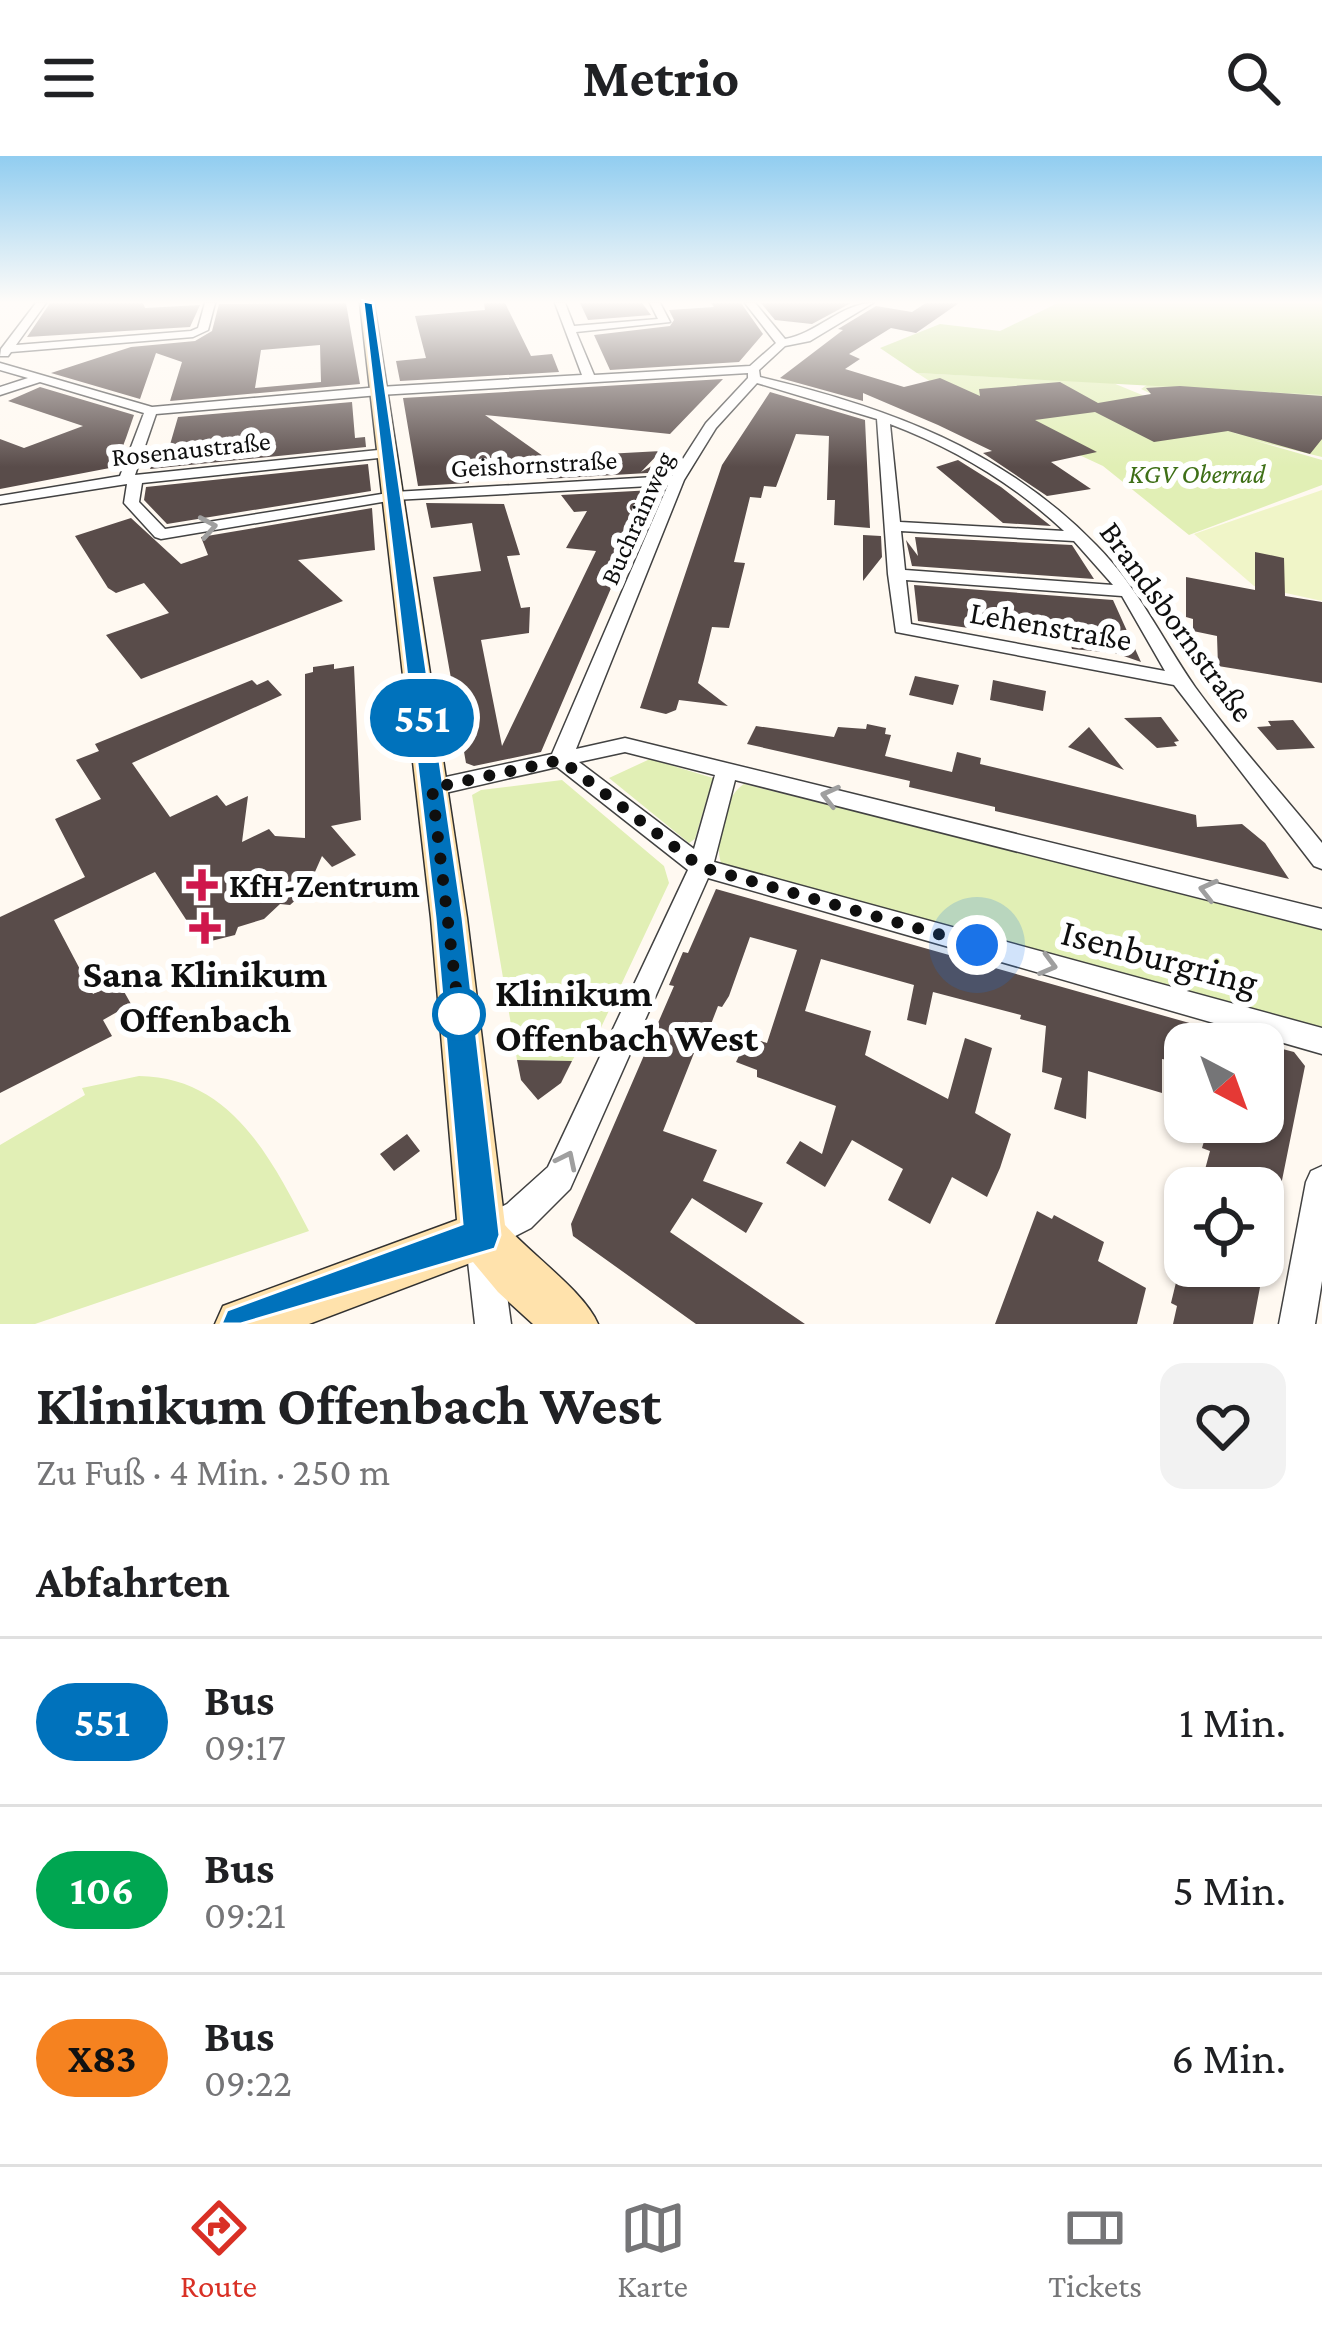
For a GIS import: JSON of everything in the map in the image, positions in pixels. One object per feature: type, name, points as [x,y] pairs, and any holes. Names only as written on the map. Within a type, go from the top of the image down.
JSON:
[{"type":"main road","points":[[375,358],[432,788],[482,1235],[515,1275],[572,1324]]},
{"type":"main road","points":[[241,1324],[482,1235]]},
{"type":"street","points":[[581,358],[589,378]]},
{"type":"street","name":"Buchrainweg","points":[[561,760],[677,480],[703,436],[769,358]]},
{"type":"street","points":[[3,361],[151,411],[131,480]]},
{"type":"street","name":"Brandsbornstraße","points":[[151,411],[589,378],[753,374],[884,414],[992,467],[1082,537],[1128,591],[1181,680],[1322,860]]},
{"type":"street","points":[[0,391],[44,377]]},
{"type":"street","points":[[884,414],[896,574],[1128,591]]},
{"type":"street","name":"Rosenaustraße","points":[[0,500],[131,480],[388,453]]},
{"type":"street","name":"Geishornstraße","points":[[131,480],[131,505],[160,535],[394,496],[677,480]]},
{"type":"street","points":[[892,526],[1082,537]]},
{"type":"street","name":"Lehenstraße","points":[[896,574],[898,618],[910,632],[990,642],[1181,680]]},
{"type":"street","points":[[432,788],[626,746],[1322,919]]},
{"type":"street","name":"Isenburgring","points":[[561,760],[701,867],[1322,1041]]},
{"type":"street","points":[[494,1324],[482,1235],[519,1216],[559,1178],[701,867],[727,770]]},
{"type":"street","points":[[1297,1324],[1322,1182]]},
{"type":"green space","points":[[894,358],[1322,358],[1322,395],[917,373]]},
{"type":"green space","name":"KGV Oberrad","points":[[917,373],[1113,383],[1242,436],[1141,389],[1147,385],[1322,395],[1322,457],[1253,440],[1322,460],[1322,485],[1189,535],[1103,466],[953,396]]},
{"type":"green space","points":[[1322,490],[1322,601],[1254,586],[1194,534]]},
{"type":"green space","points":[[650,759],[713,778],[695,839],[689,843],[609,778]]},
{"type":"green space","points":[[562,780],[664,866],[669,883],[597,1036],[584,1040],[572,1061],[517,1060],[472,795]]},
{"type":"green space","points":[[744,784],[1322,927],[1322,1030],[721,863],[722,820],[731,798]]},
{"type":"green space","points":[[139,1076],[199,1090],[223,1106],[263,1150],[309,1231],[35,1324],[0,1324],[0,1145],[85,1095],[82,1088]]},
{"type":"building","points":[[99,358],[154,358],[140,399],[51,373]]},
{"type":"building","points":[[169,358],[260,358],[255,388],[321,382],[320,358],[355,358],[360,384],[170,401],[182,362]]},
{"type":"building","points":[[553,358],[559,372],[400,381],[396,361]]},
{"type":"building","points":[[604,358],[743,358],[739,362],[610,370]]},
{"type":"building","points":[[807,358],[857,358],[860,359],[845,369],[904,387],[940,378],[980,396],[979,389],[1060,382],[1098,403],[1151,394],[1146,388],[1180,386],[1322,396],[1322,439],[1310,454],[1228,431],[1154,442],[1095,412],[1035,420],[1097,452],[1051,462],[1091,489],[1047,496],[983,453],[992,451],[938,425],[863,393],[863,401],[780,378]]},
{"type":"building","points":[[723,379],[670,434],[485,415],[550,461],[469,470],[469,483],[418,486],[403,398]]},
{"type":"building","points":[[40,387],[134,415],[115,467],[0,489],[0,439],[24,448],[83,426],[8,401]]},
{"type":"building","points":[[770,392],[865,420],[870,528],[834,525],[835,500],[827,500],[829,436],[796,434],[776,487],[764,486],[761,498],[750,497],[734,562],[745,563],[729,628],[712,627],[698,683],[728,706],[679,700],[676,710],[666,714],[640,708],[722,465]]},
{"type":"building","points":[[352,402],[355,438],[365,437],[366,447],[150,469],[154,456],[167,455],[178,417]]},
{"type":"building","points":[[661,451],[641,472],[675,453],[664,472],[547,479],[535,463],[565,461],[569,456]]},
{"type":"building","points":[[958,460],[1051,526],[1003,523],[936,467]]},
{"type":"building","points":[[368,464],[371,491],[167,524],[144,500],[146,487]]},
{"type":"building","points":[[653,490],[541,752],[474,766],[466,763],[433,577],[481,571],[472,523],[431,528],[426,503],[504,504],[520,555],[507,556],[521,608],[530,607],[529,633],[481,640],[502,746],[596,551],[566,548],[587,511],[574,512],[561,495]]},
{"type":"building","points":[[372,508],[375,550],[298,560],[343,601],[141,679],[106,635],[169,613],[144,583],[116,593],[108,588],[75,536],[131,518],[181,564],[208,555],[201,537]]},
{"type":"building","points":[[863,535],[881,536],[882,557],[863,581]]},
{"type":"building","points":[[915,537],[1072,545],[1094,579],[912,566],[906,540],[918,556]]},
{"type":"building","points":[[1255,552],[1284,558],[1285,596],[1322,602],[1322,683],[1218,666],[1217,636],[1193,631],[1193,619],[1186,617],[1186,577],[1255,590]]},
{"type":"building","points":[[914,585],[1113,600],[1141,662],[1115,653],[1072,649],[1070,642],[918,621]]},
{"type":"building","points":[[334,664],[334,669],[354,666],[361,820],[331,826],[356,855],[332,867],[322,856],[307,890],[290,905],[280,904],[264,919],[238,927],[235,935],[211,941],[200,941],[155,872],[54,920],[93,994],[118,981],[131,1004],[103,1020],[112,1036],[0,1093],[0,917],[85,877],[55,819],[101,799],[76,760],[99,751],[95,744],[252,680],[257,685],[268,680],[282,695],[132,763],[170,817],[217,795],[226,806],[248,796],[242,842],[269,829],[275,836],[305,838],[305,674],[313,672],[313,667]]},
{"type":"building","points":[[915,676],[959,685],[953,705],[909,695]]},
{"type":"building","points":[[993,680],[1046,691],[1043,711],[990,700]]},
{"type":"building","points":[[1161,717],[1179,741],[1174,742],[1177,746],[1157,748],[1124,718]]},
{"type":"building","points":[[1293,720],[1315,748],[1277,750],[1257,727],[1271,726],[1268,721]]},
{"type":"building","points":[[867,724],[886,728],[885,734],[891,735],[885,756],[952,772],[957,752],[981,758],[980,764],[1196,815],[1197,827],[1242,824],[1265,843],[1289,879],[995,811],[995,807],[909,787],[910,781],[747,744],[756,726],[834,737],[838,727],[866,729]]},
{"type":"building","points":[[1089,727],[1124,770],[1068,747]]},
{"type":"building","points":[[716,889],[1189,1023],[1164,1023],[1162,1093],[1088,1071],[1086,1119],[1054,1109],[1062,1078],[1042,1072],[1046,1026],[933,992],[926,1025],[907,1020],[914,985],[821,959],[805,1011],[871,1031],[865,1055],[948,1099],[965,1038],[992,1048],[975,1113],[1011,1134],[1000,1168],[987,1197],[952,1177],[930,1224],[888,1200],[903,1169],[852,1140],[825,1187],[786,1163],[800,1141],[822,1154],[836,1106],[757,1077],[757,1070],[736,1062],[748,1037],[767,1043],[797,950],[750,937],[729,996],[718,1006],[701,1050],[696,1048],[663,1131],[717,1150],[703,1181],[763,1203],[746,1233],[692,1198],[670,1232],[805,1324],[696,1324],[573,1236],[571,1224],[674,986],[669,985],[683,952],[688,953]]},
{"type":"building","points":[[1284,1049],[1294,1052],[1305,1066],[1284,1170],[1206,1167],[1210,1151],[1202,1148],[1204,1143],[1284,1143]]},
{"type":"building","points":[[517,1060],[572,1061],[561,1083],[538,1100],[521,1080]]},
{"type":"building","points":[[407,1134],[420,1151],[394,1171],[380,1154]]},
{"type":"building","points":[[1037,1211],[1104,1242],[1098,1261],[1146,1288],[1137,1324],[995,1324]]},
{"type":"building","points":[[1175,1287],[1260,1287],[1253,1324],[1173,1324],[1177,1306],[1171,1303]]},
{"type":"bus line","name":"551","points":[[241,1324],[482,1235],[449,918],[375,358]]},
{"type":"place","name":"KfH-Zentrum","points":[[202,885]]},
{"type":"place","name":"Sana Klinikum Offenbach","points":[[205,928]]},
{"type":"place","name":"Klinikum Offenbach West","points":[[459,1014]]},
{"type":"route","points":[[459,1014],[460,1022],[432,788],[561,760],[701,867],[977,945]]}]
